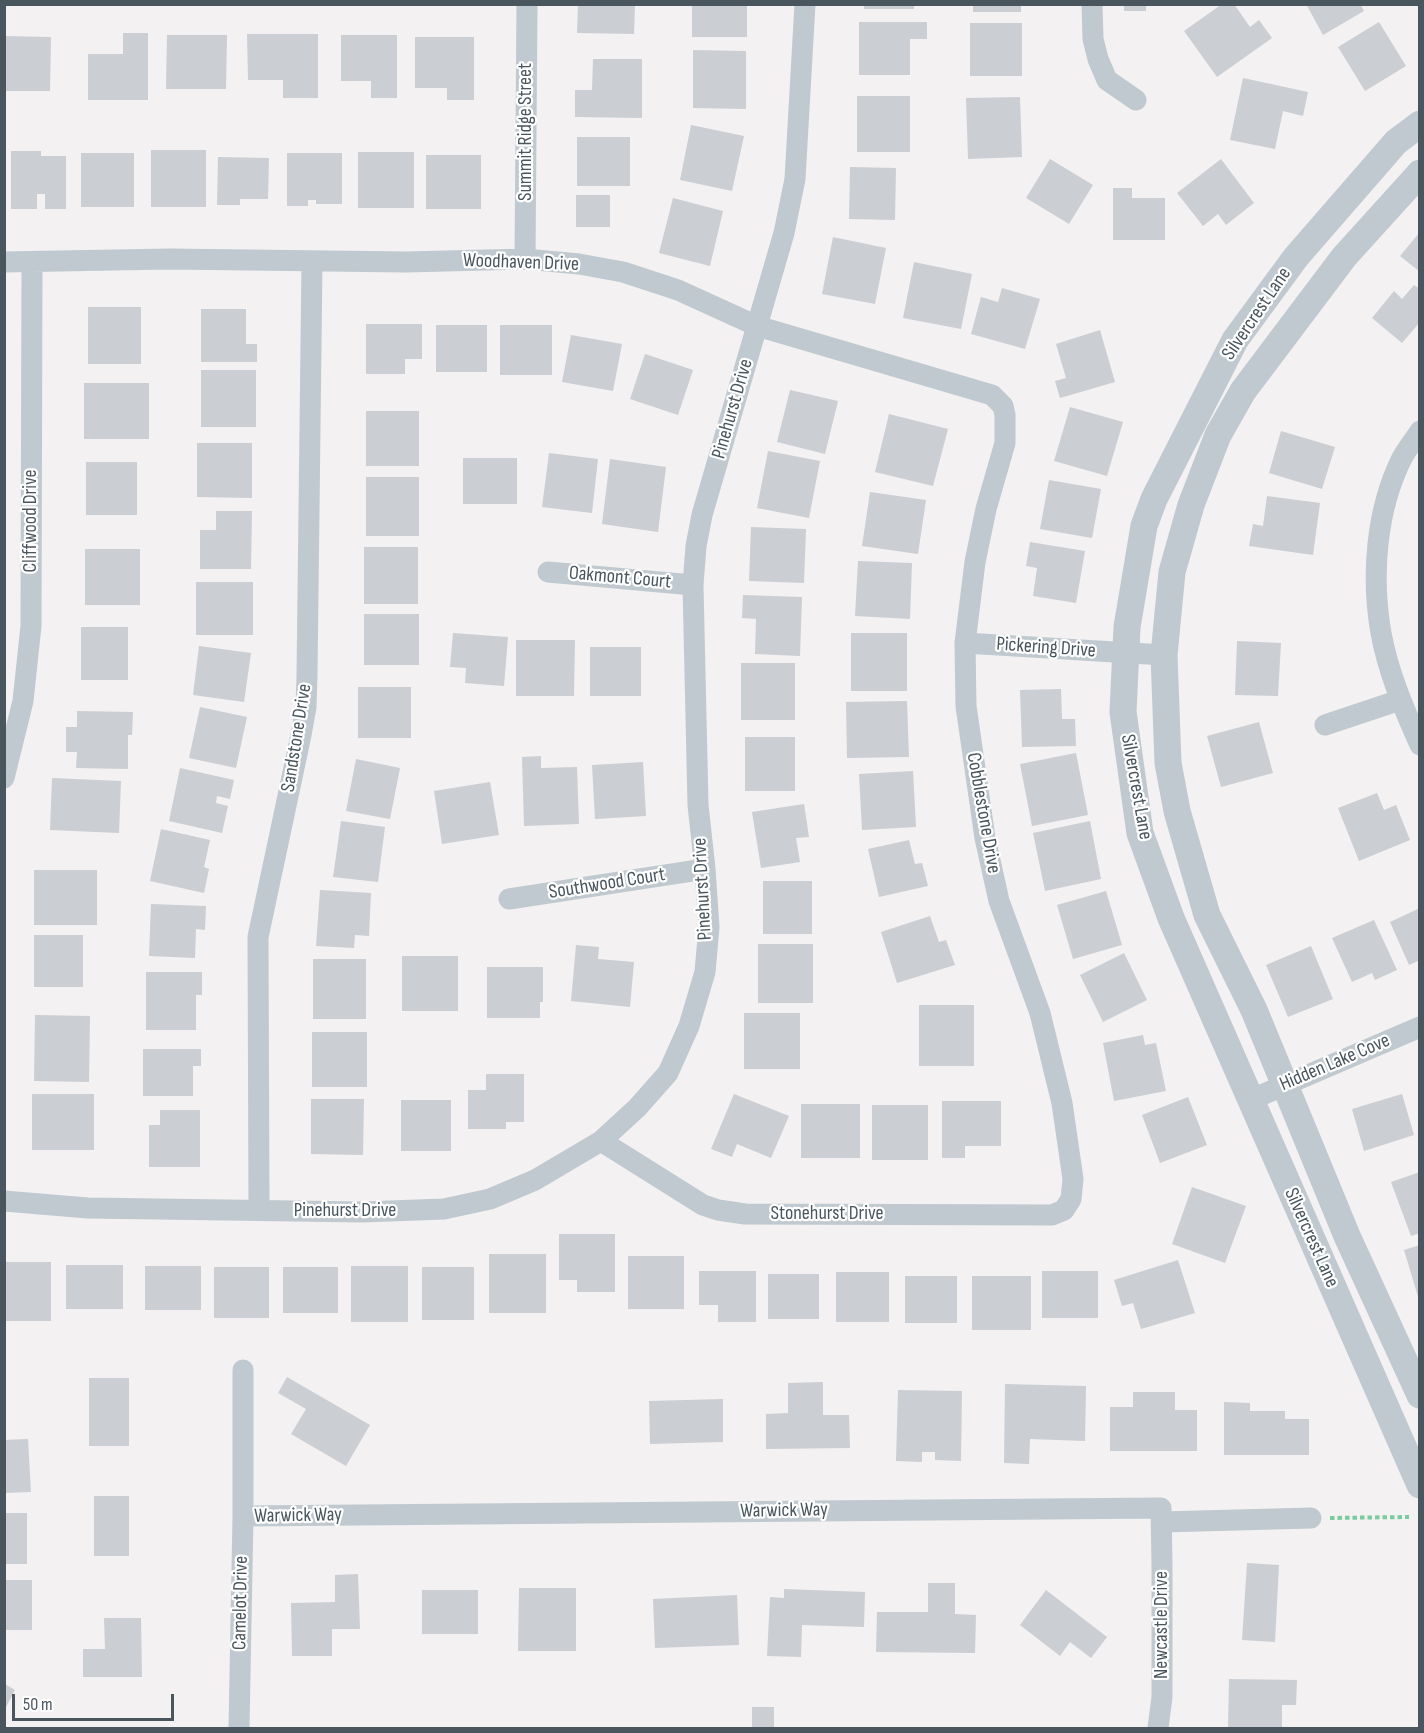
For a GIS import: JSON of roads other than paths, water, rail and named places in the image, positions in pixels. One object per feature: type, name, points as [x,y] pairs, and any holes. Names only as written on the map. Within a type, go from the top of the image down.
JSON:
[{"type":"street","name":"Summit Ridge Street","points":[[525,260],[527,4]]},
{"type":"street","name":"Pinehurst Drive","points":[[4,1201],[88,1208],[363,1212],[444,1209],[490,1199],[535,1180],[601,1141],[637,1108],[668,1074],[689,1026],[705,972],[709,927],[698,805],[693,585],[696,546],[702,515],[784,233],[795,179],[805,4]]},
{"type":"street","points":[[1092,4],[1093,39],[1107,80],[1136,100]]},
{"type":"street","name":"Silvercrest Lane","points":[[1419,123],[1396,142],[1296,257],[1235,340],[1154,499],[1144,526],[1127,627],[1123,712],[1140,833],[1171,918],[1419,1485]]},
{"type":"street","name":"Silvercrest Lane","points":[[1419,173],[1344,257],[1243,391],[1218,435],[1191,505],[1172,572],[1164,655],[1168,763],[1177,812],[1207,915],[1254,1010],[1347,1236],[1419,1395]]},
{"type":"street","name":"Woodhaven Drive","points":[[4,262],[525,260],[579,264],[623,272],[678,290],[757,327],[992,395],[1003,406],[1005,415]]},
{"type":"street","name":"Cliffwood Drive","points":[[4,778],[23,701],[31,626],[32,262]]},
{"type":"street","name":"Sandstone Drive","points":[[259,1210],[258,937],[306,707],[312,262]]},
{"type":"street","name":"Cobblestone Drive","points":[[1005,415],[1005,443],[986,509],[975,562],[965,643],[966,706],[984,838],[999,902],[1040,1013],[1062,1103],[1073,1179],[1071,1199],[1067,1204]]},
{"type":"street","points":[[1419,431],[1402,458],[1383,509],[1378,541],[1377,596],[1381,633],[1400,700],[1419,745]]},
{"type":"street","name":"Oakmont Court","points":[[548,572],[693,585]]},
{"type":"street","name":"Pickering Drive","points":[[965,643],[1164,655]]},
{"type":"street","points":[[1325,725],[1400,700]]},
{"type":"street","name":"Southwood Court","points":[[509,899],[705,869]]},
{"type":"street","name":"Hidden Lake Cove","points":[[1250,1100],[1419,1026]]},
{"type":"street","name":"Stonehurst Drive","points":[[601,1141],[703,1205],[745,1214],[1052,1215],[1064,1210],[1067,1204]]},
{"type":"street","name":"Camelot Drive","points":[[239,1728],[243,1370]]},
{"type":"street","name":"Warwick Way","points":[[243,1516],[1161,1508],[1162,1522]]},
{"type":"street","points":[[1162,1522],[1311,1518]]},
{"type":"street","name":"Newcastle Drive","points":[[1158,1728],[1162,1697],[1162,1522]]}]
